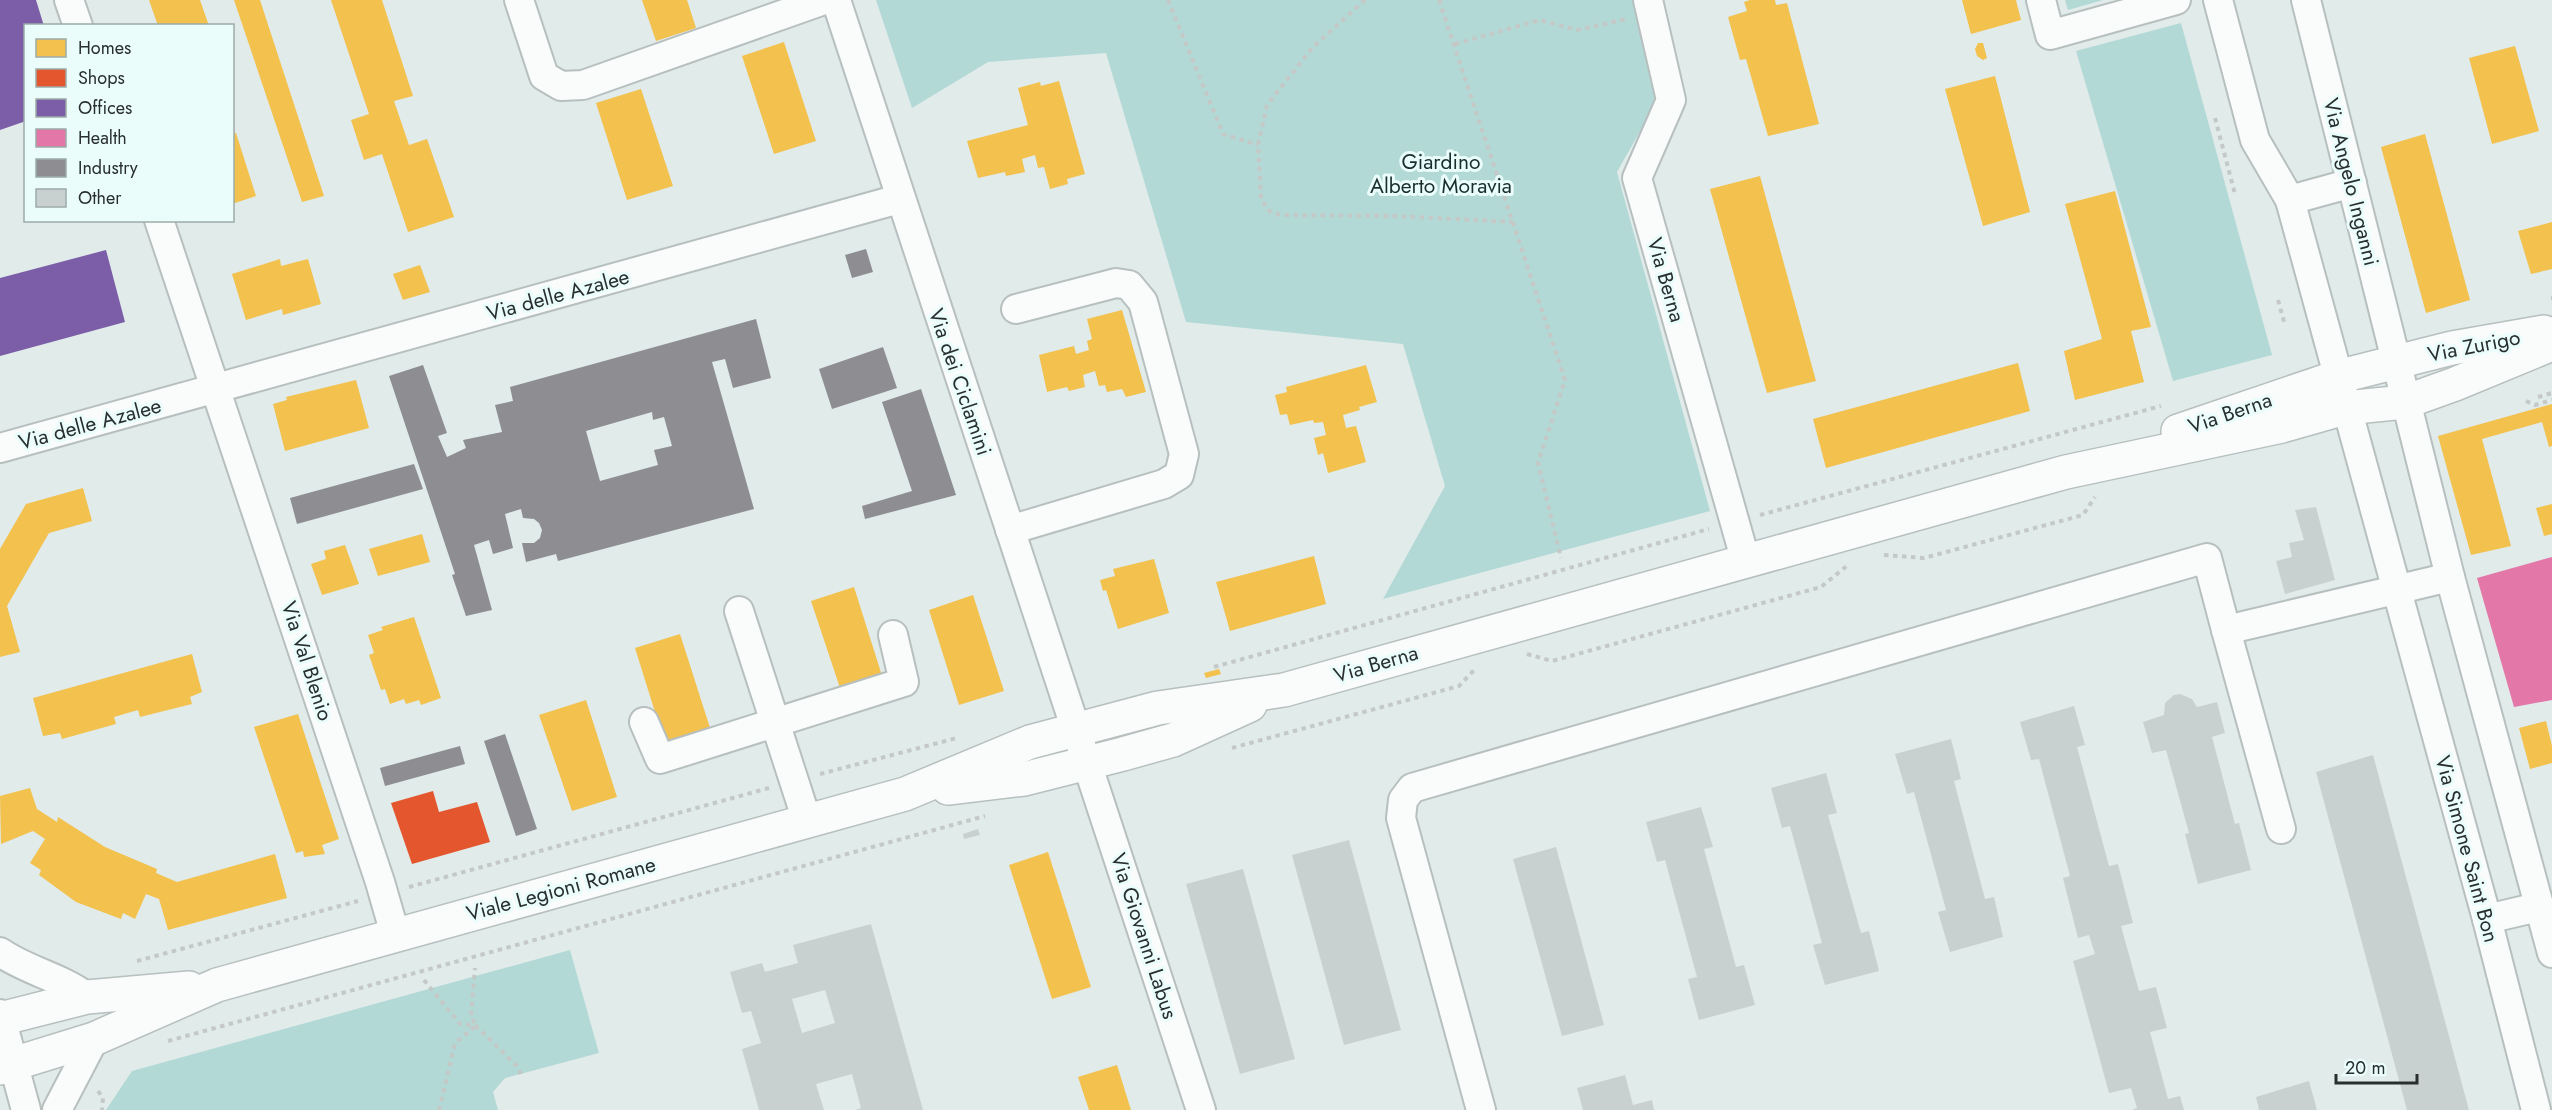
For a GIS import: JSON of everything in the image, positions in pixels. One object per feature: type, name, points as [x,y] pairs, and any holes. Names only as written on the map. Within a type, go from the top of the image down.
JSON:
[{"type":"main road","name":"Via Zurigo","points":[[2397,363],[2451,348],[2552,331]]},
{"type":"main road","name":"Via Zurigo","points":[[2405,402],[2552,344]]},
{"type":"main road","name":"Via Berna","points":[[2066,472],[2246,406],[2337,377],[2397,363]]},
{"type":"main road","name":"Via Berna","points":[[1077,729],[1158,708],[1284,690],[2066,472],[2282,426],[2345,408],[2405,402]]},
{"type":"main road","name":"Via Berna","points":[[1088,763],[1173,740],[1284,690]]},
{"type":"main road","name":"Viale Legioni Romane","points":[[7,1066],[94,1039],[217,985],[905,794],[1030,742],[1077,729]]},
{"type":"main road","name":"Viale Legioni Romane","points":[[905,794],[1024,779],[1088,763]]},
{"type":"main road","name":"Viale Legioni Romane","points":[[0,1017],[87,997],[217,985]]},
{"type":"street","points":[[69,0],[77,24]]},
{"type":"street","points":[[519,0],[544,76],[561,86],[583,85],[824,0]]},
{"type":"street","name":"Via dei Ciclamini","points":[[836,0],[899,199],[1088,763]]},
{"type":"street","points":[[2041,0],[2050,35],[2176,0]]},
{"type":"street","points":[[2218,0],[2255,140],[2290,200],[2337,377]]},
{"type":"street","name":"Via Angelo Inganni","points":[[2306,0],[2397,363]]},
{"type":"street","name":"Via Berna","points":[[1650,7],[1671,100],[1637,178],[1746,562]]},
{"type":"street","points":[[2290,200],[2352,183]]},
{"type":"street","name":"Via delle Azalee","points":[[0,448],[899,199]]},
{"type":"street","points":[[160,222],[216,390]]},
{"type":"street","points":[[1010,530],[1164,484],[1179,475],[1184,454],[1143,302],[1129,285],[1116,283],[1016,309]]},
{"type":"street","points":[[2397,363],[2450,577],[2552,953]]},
{"type":"street","name":"Via Simone Saint Bon","points":[[2337,377],[2487,919],[2536,1110]]},
{"type":"street","name":"Via Val Blenio","points":[[216,390],[380,882],[394,934]]},
{"type":"street","points":[[1481,1110],[1401,818],[1403,800],[1412,788],[2207,558],[2281,829]]},
{"type":"street","points":[[2226,630],[2450,577]]},
{"type":"street","points":[[739,611],[807,821]]},
{"type":"street","points":[[644,722],[660,759],[904,682],[893,635]]},
{"type":"street","name":"Via Giovanni Labus","points":[[1088,763],[1201,1110]]},
{"type":"street","points":[[2487,919],[2538,907]]},
{"type":"street","points":[[0,952],[13,961],[72,986],[87,997]]},
{"type":"street","name":"Viale Legioni Romane","points":[[0,1017],[7,1066]]},
{"type":"street","points":[[57,1110],[94,1039]]},
{"type":"street","points":[[7,1066],[26,1110]]},
{"type":"path","points":[[1168,0],[1223,134],[1258,145]]},
{"type":"path","points":[[1365,0],[1314,47],[1267,105],[1258,145],[1261,197],[1267,210],[1280,215],[1394,216],[1513,222]]},
{"type":"path","points":[[1439,0],[1565,380],[1538,463],[1561,558]]},
{"type":"path","points":[[1455,44],[1540,20],[1577,30],[1650,7]]},
{"type":"path","points":[[2215,118],[2235,194]]},
{"type":"path","points":[[2278,300],[2285,325]]},
{"type":"path","points":[[2538,397],[2552,393]]},
{"type":"path","points":[[2526,401],[2535,405],[2552,400]]},
{"type":"path","points":[[1758,515],[2172,403]]},
{"type":"path","points":[[1878,555],[1924,558],[2083,515],[2117,461]]},
{"type":"path","points":[[1205,670],[1718,526]]},
{"type":"path","points":[[1519,652],[1552,661],[1821,587],[1851,563]]},
{"type":"path","points":[[1232,749],[1459,686],[1483,661]]},
{"type":"path","points":[[406,888],[966,735]]},
{"type":"path","points":[[163,1043],[990,814]]},
{"type":"path","points":[[128,963],[359,901]]},
{"type":"path","points":[[475,968],[471,1016],[476,1026],[517,1066],[521,1074]]},
{"type":"path","points":[[424,980],[460,1024],[476,1026]]},
{"type":"path","points":[[439,1110],[455,1043],[476,1026]]},
{"type":"path","points":[[94,1086],[103,1098],[102,1110]]},
{"type":"green space","name":"Giardino Alberto Moravia","points":[[876,0],[1635,0],[1660,96],[1617,172],[1710,511],[1383,599],[1445,486],[1403,344],[1186,322],[1106,53],[988,62],[912,108]]},
{"type":"green space","points":[[2065,0],[2103,0],[2068,10]]},
{"type":"green space","points":[[2181,23],[2272,355],[2173,381],[2076,51]]},
{"type":"green space","points":[[570,950],[599,1053],[505,1078],[493,1092],[498,1110],[106,1110],[132,1071]]},
{"type":"building: Homes","points":[[149,0],[200,0],[208,24],[157,24]]},
{"type":"building: Homes","points":[[234,0],[260,0],[324,196],[302,202]]},
{"type":"building: Homes","points":[[331,0],[382,0],[413,96],[394,101],[409,145],[427,139],[454,217],[408,232],[382,154],[364,160],[351,120],[369,114]]},
{"type":"building: Homes","points":[[642,0],[687,0],[696,28],[656,41]]},
{"type":"building: Homes","points":[[1775,0],[1776,5],[1787,3],[1819,124],[1768,136],[1746,59],[1740,60],[1728,17],[1747,11],[1744,2]]},
{"type":"building: Homes","points":[[1962,0],[2016,0],[2021,20],[1971,34]]},
{"type":"building: Homes","points":[[784,42],[816,141],[774,154],[742,56]]},
{"type":"building: Homes","points":[[1978,43],[1983,43],[1987,58],[1983,60],[1977,56],[1975,49]]},
{"type":"building: Homes","points":[[2515,46],[2539,131],[2492,144],[2469,58]]},
{"type":"building: Homes","points":[[1995,76],[2030,212],[1983,226],[1945,89]]},
{"type":"building: Homes","points":[[1059,81],[1085,174],[1067,179],[1068,184],[1050,189],[1044,167],[1038,168],[1035,155],[1022,159],[1025,172],[1006,176],[1005,172],[978,178],[967,141],[1028,125],[1018,88],[1040,82],[1041,86]]},
{"type":"building: Homes","points":[[641,89],[673,186],[627,200],[596,103]]},
{"type":"building: Homes","points":[[236,133],[256,196],[234,203],[234,134]]},
{"type":"building: Homes","points":[[2425,134],[2470,300],[2426,313],[2381,147]]},
{"type":"building: Homes","points":[[1760,176],[1816,381],[1767,393],[1710,189]]},
{"type":"building: Homes","points":[[2115,191],[2151,327],[2131,331],[2144,382],[2075,400],[2064,351],[2102,339],[2065,204]]},
{"type":"building: Homes","points":[[2552,222],[2552,269],[2531,274],[2518,231]]},
{"type":"building: Homes","points":[[280,259],[281,266],[308,259],[321,304],[283,315],[282,309],[246,320],[232,274]]},
{"type":"building: Homes","points":[[420,265],[430,292],[403,300],[393,274]]},
{"type":"building: Homes","points":[[1122,310],[1146,392],[1126,397],[1122,389],[1107,392],[1105,385],[1099,386],[1095,371],[1083,375],[1085,387],[1069,391],[1067,387],[1047,392],[1039,355],[1074,346],[1076,354],[1089,350],[1087,341],[1092,339],[1087,319]]},
{"type":"building: Homes","points":[[2018,363],[2030,411],[1826,468],[1813,419]]},
{"type":"building: Homes","points":[[1366,365],[1377,402],[1343,415],[1346,428],[1356,426],[1366,462],[1328,473],[1323,453],[1318,455],[1314,438],[1326,435],[1323,422],[1314,423],[1313,420],[1290,425],[1287,414],[1280,415],[1275,395],[1287,392],[1286,387]]},
{"type":"building: Homes","points":[[356,380],[369,428],[285,451],[273,404],[287,400],[286,397]]},
{"type":"building: Homes","points":[[2552,404],[2552,446],[2549,447],[2542,422],[2482,439],[2511,546],[2471,555],[2438,436]]},
{"type":"building: Homes","points":[[83,488],[92,521],[49,533],[7,606],[20,652],[0,657],[0,549],[26,504]]},
{"type":"building: Homes","points":[[2552,504],[2552,534],[2544,536],[2536,508]]},
{"type":"building: Homes","points":[[422,534],[430,562],[378,576],[369,549]]},
{"type":"building: Homes","points":[[345,545],[359,584],[322,595],[311,564],[326,559],[324,551]]},
{"type":"building: Homes","points":[[1314,556],[1326,604],[1230,631],[1216,582]]},
{"type":"building: Homes","points":[[1154,559],[1169,613],[1118,629],[1106,590],[1103,591],[1100,580],[1115,576],[1113,569]]},
{"type":"building: Homes","points":[[854,587],[884,682],[842,694],[811,601]]},
{"type":"building: Homes","points":[[973,595],[1004,691],[959,705],[929,610]]},
{"type":"building: Homes","points":[[414,617],[441,698],[421,705],[419,700],[406,704],[404,699],[390,704],[385,689],[381,690],[369,655],[374,653],[368,635],[383,630],[381,627]]},
{"type":"building: Homes","points":[[680,634],[711,731],[665,744],[635,648]]},
{"type":"building: Homes","points":[[192,654],[202,692],[190,697],[192,704],[140,717],[138,710],[114,717],[116,724],[62,739],[60,733],[43,736],[33,698]]},
{"type":"building: Homes","points":[[1219,669],[1221,674],[1206,678],[1204,673]]},
{"type":"building: Homes","points":[[586,700],[617,797],[572,811],[539,715]]},
{"type":"building: Homes","points":[[298,714],[339,839],[322,845],[325,854],[304,857],[303,851],[296,853],[254,727]]},
{"type":"building: Homes","points":[[2546,721],[2552,746],[2552,763],[2530,769],[2519,728]]},
{"type":"building: Homes","points":[[30,788],[37,809],[57,822],[58,817],[105,847],[157,869],[156,873],[177,882],[275,854],[287,898],[168,930],[159,899],[146,894],[135,919],[123,913],[121,919],[76,902],[39,875],[41,870],[30,863],[45,839],[33,831],[1,844],[0,796]]},
{"type":"building: Homes","points":[[1048,852],[1091,987],[1052,999],[1009,865]]},
{"type":"building: Homes","points":[[1117,1065],[1131,1110],[1089,1110],[1078,1077]]},
{"type":"building: Shops","points":[[433,791],[439,812],[477,802],[490,842],[412,864],[391,803]]},
{"type":"building: Offices","points":[[0,0],[36,0],[43,24],[24,24],[24,122],[0,130]]},
{"type":"building: Offices","points":[[106,250],[125,322],[0,356],[0,278]]},
{"type":"building: Health","points":[[2552,557],[2552,700],[2514,707],[2477,578]]},
{"type":"building: Industry","points":[[866,249],[873,272],[852,278],[845,255]]},
{"type":"building: Industry","points":[[756,319],[771,378],[733,388],[725,359],[712,362],[754,509],[558,561],[556,554],[526,562],[522,543],[534,543],[540,538],[542,530],[539,523],[534,519],[523,518],[521,509],[505,514],[513,548],[493,554],[489,540],[474,545],[492,610],[466,616],[452,575],[455,574],[389,376],[423,365],[447,433],[438,436],[447,457],[466,448],[463,440],[502,432],[495,405],[513,401],[510,387]],"holes":[[[652,412],[653,420],[664,417],[672,446],[654,450],[658,465],[600,481],[586,431]]]},
{"type":"building: Industry","points":[[883,347],[897,388],[832,409],[819,369]]},
{"type":"building: Industry","points":[[921,389],[956,495],[865,519],[862,506],[912,491],[882,402]]},
{"type":"building: Industry","points":[[414,464],[423,489],[297,524],[290,498]]},
{"type":"building: Industry","points":[[505,734],[537,829],[516,836],[484,741]]},
{"type":"building: Industry","points":[[460,746],[465,764],[385,786],[380,768]]},
{"type":"building: Other","points":[[2316,507],[2335,580],[2285,594],[2276,561],[2292,557],[2289,543],[2304,540],[2295,510]]},
{"type":"building: Other","points":[[2180,694],[2192,699],[2197,707],[2217,702],[2225,733],[2212,737],[2235,824],[2239,823],[2251,870],[2198,884],[2185,834],[2189,833],[2166,750],[2152,753],[2143,722],[2164,715],[2165,703],[2174,695]]},
{"type":"building: Other","points":[[2074,706],[2085,745],[2077,747],[2109,866],[2118,864],[2133,923],[2121,926],[2139,991],[2156,987],[2167,1028],[2150,1032],[2168,1099],[2180,1096],[2184,1110],[2132,1110],[2137,1108],[2131,1088],[2109,1093],[2073,961],[2095,954],[2089,935],[2078,938],[2063,878],[2070,876],[2039,759],[2031,760],[2020,722]]},
{"type":"building: Other","points":[[1951,739],[1961,779],[1954,781],[1985,899],[1994,897],[2003,937],[1950,952],[1938,912],[1946,910],[1914,792],[1907,794],[1895,754]]},
{"type":"building: Other","points":[[2373,755],[2469,1110],[2407,1110],[2316,772]]},
{"type":"building: Other","points":[[1826,773],[1837,813],[1828,815],[1861,933],[1869,931],[1879,971],[1825,985],[1813,945],[1822,943],[1790,826],[1782,828],[1771,788]]},
{"type":"building: Other","points":[[1701,807],[1713,847],[1704,849],[1736,967],[1744,965],[1755,1005],[1699,1020],[1688,979],[1697,977],[1665,860],[1657,862],[1646,822]]},
{"type":"building: Other","points":[[978,829],[980,835],[964,839],[963,834]]},
{"type":"building: Other","points":[[1349,840],[1401,1030],[1344,1045],[1292,855]]},
{"type":"building: Other","points":[[1556,847],[1604,1025],[1562,1036],[1513,859]]},
{"type":"building: Other","points":[[1243,869],[1295,1059],[1240,1074],[1186,884]]},
{"type":"building: Other","points":[[871,924],[923,1110],[856,1110],[861,1108],[852,1074],[816,1084],[824,1110],[759,1110],[742,1049],[761,1043],[751,1011],[742,1013],[730,972],[762,963],[765,972],[798,963],[793,945]],"holes":[[[825,990],[835,1023],[802,1033],[792,999]]]},
{"type":"building: Other","points":[[1625,1075],[1633,1105],[1652,1100],[1654,1110],[1583,1110],[1577,1088]]},
{"type":"building: Other","points":[[2309,1081],[2317,1110],[2259,1110],[2256,1097]]}]
